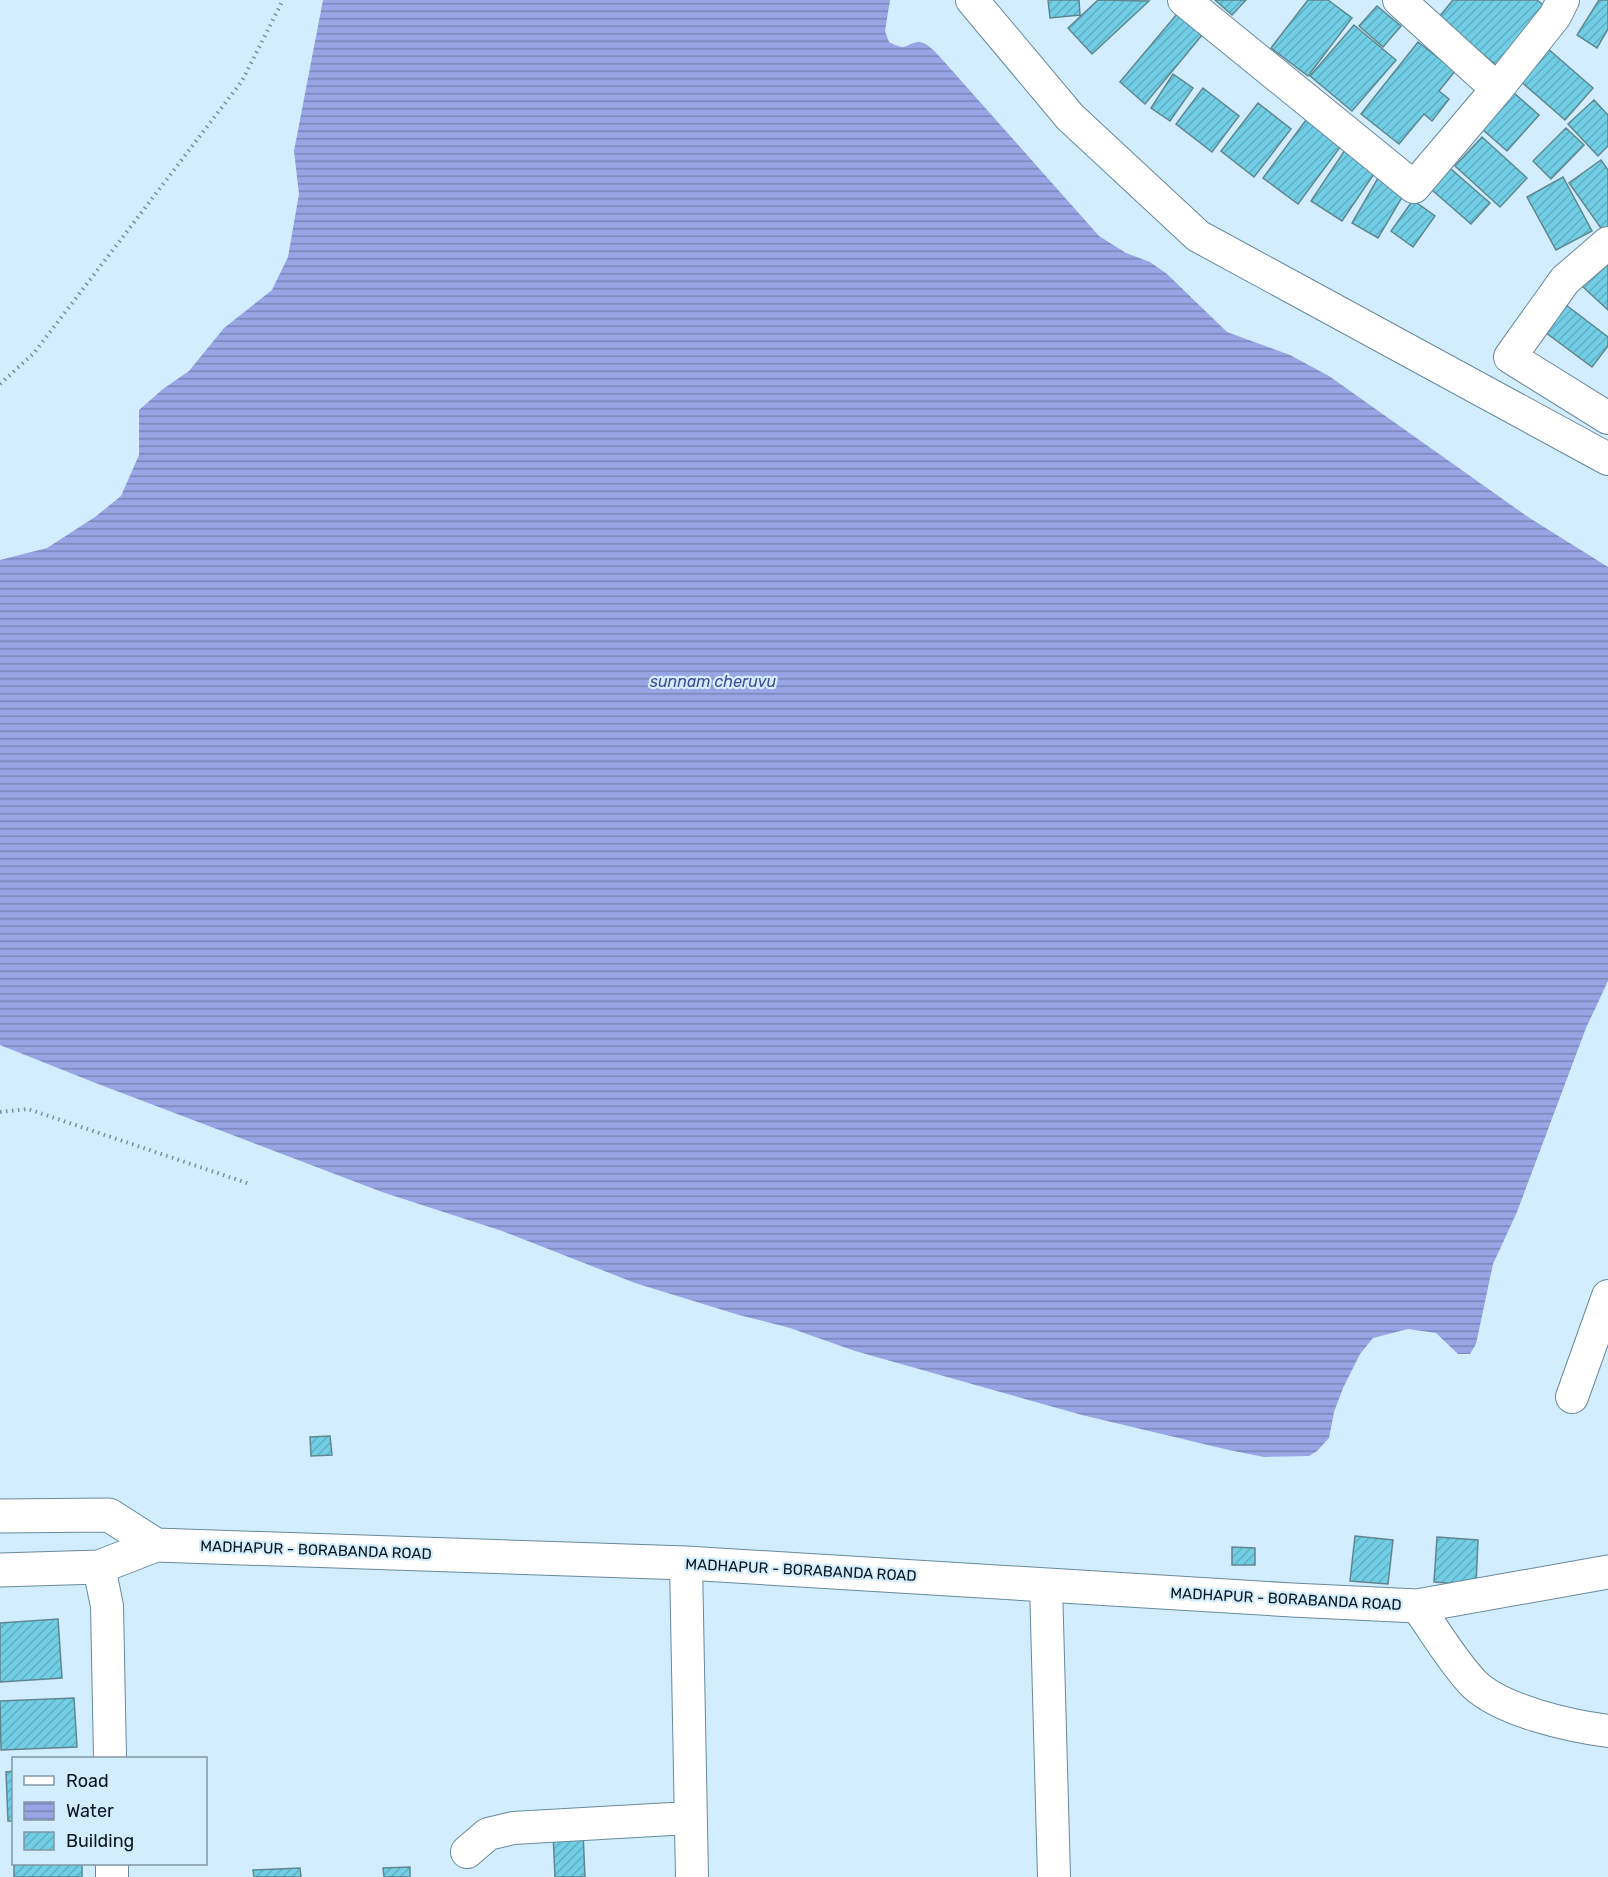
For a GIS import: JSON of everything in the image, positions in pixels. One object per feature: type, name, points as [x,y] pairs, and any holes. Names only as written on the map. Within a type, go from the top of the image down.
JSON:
[{"type":"street","points":[[972,0],[1071,117],[1198,236],[1608,459]]},
{"type":"street","points":[[1184,0],[1414,187],[1497,89],[1555,16],[1563,0]]},
{"type":"street","points":[[1399,0],[1497,89]]},
{"type":"street","points":[[1608,243],[1565,280],[1510,357],[1608,418]]},
{"type":"street","points":[[1572,1397],[1608,1296]]},
{"type":"street","points":[[0,1516],[109,1515],[156,1545]]},
{"type":"street","points":[[0,1570],[99,1567],[156,1545]]},
{"type":"street","name":"MADHAPUR - BORABANDA ROAD","points":[[156,1545],[686,1563],[1292,1600],[1422,1604],[1608,1572]]},
{"type":"street","points":[[686,1563],[689,1818],[692,1877]]},
{"type":"street","points":[[99,1567],[106,1606],[110,1757]]},
{"type":"street","points":[[1042,1877],[1054,1877],[1046,1585]]},
{"type":"street","points":[[1422,1604],[1475,1685],[1496,1699],[1543,1718],[1608,1731]]},
{"type":"street","points":[[467,1852],[488,1834],[513,1828],[689,1818]]},
{"type":"path","points":[[0,384],[34,354],[242,81],[282,0]]},
{"type":"path","points":[[0,1112],[28,1109],[250,1184]]},
{"type":"water","name":"sunnam cheruvu","points":[[323,0],[890,0],[885,31],[889,42],[903,47],[919,42],[928,45],[1099,236],[1126,253],[1150,262],[1167,274],[1227,332],[1290,355],[1329,376],[1528,517],[1608,567],[1608,981],[1586,1028],[1517,1212],[1493,1264],[1476,1344],[1470,1354],[1458,1354],[1436,1333],[1408,1329],[1373,1338],[1360,1354],[1343,1388],[1334,1412],[1329,1438],[1317,1451],[1309,1456],[1264,1457],[1229,1450],[1082,1415],[855,1351],[790,1328],[635,1283],[502,1231],[382,1192],[0,1045],[0,560],[47,548],[95,517],[121,496],[139,455],[139,410],[189,371],[224,328],[272,290],[288,257],[299,194],[294,151]]},
{"type":"building","points":[[1048,0],[1079,0],[1080,15],[1050,18]]},
{"type":"building","points":[[1098,0],[1149,1],[1092,54],[1068,28]]},
{"type":"building","points":[[1215,0],[1246,0],[1232,15]]},
{"type":"building","points":[[1308,0],[1328,0],[1352,18],[1308,76],[1271,48]]},
{"type":"building","points":[[1453,0],[1537,0],[1547,8],[1497,66],[1439,17]]},
{"type":"building","points":[[1599,0],[1608,0],[1608,29],[1597,48],[1577,35]]},
{"type":"building","points":[[1377,6],[1401,26],[1383,47],[1359,26]]},
{"type":"building","points":[[1182,8],[1207,29],[1145,104],[1120,82]]},
{"type":"building","points":[[1354,25],[1396,60],[1352,111],[1310,76]]},
{"type":"building","points":[[1418,42],[1455,71],[1439,91],[1449,99],[1432,121],[1424,114],[1399,144],[1361,114]]},
{"type":"building","points":[[1546,47],[1593,88],[1565,120],[1518,79]]},
{"type":"building","points":[[1173,74],[1193,88],[1170,121],[1151,108]]},
{"type":"building","points":[[1506,86],[1539,115],[1507,151],[1474,122]]},
{"type":"building","points":[[1203,88],[1239,116],[1212,152],[1176,124]]},
{"type":"building","points":[[1594,100],[1608,115],[1608,146],[1598,156],[1568,124]]},
{"type":"building","points":[[1258,103],[1291,129],[1254,177],[1221,151]]},
{"type":"building","points":[[1306,120],[1341,146],[1298,204],[1263,178]]},
{"type":"building","points":[[1566,128],[1584,145],[1551,179],[1533,161]]},
{"type":"building","points":[[1482,137],[1527,178],[1500,207],[1455,166]]},
{"type":"building","points":[[1345,150],[1376,171],[1342,221],[1311,201]]},
{"type":"building","points":[[1601,160],[1608,170],[1608,227],[1603,231],[1569,183]]},
{"type":"building","points":[[1443,162],[1490,203],[1471,224],[1425,184]]},
{"type":"building","points":[[1563,177],[1592,231],[1556,250],[1527,197]]},
{"type":"building","points":[[1378,178],[1404,194],[1378,238],[1352,223]]},
{"type":"building","points":[[1413,200],[1435,216],[1413,247],[1391,231]]},
{"type":"building","points":[[1608,258],[1608,310],[1582,286]]},
{"type":"building","points":[[1566,305],[1608,337],[1608,346],[1592,367],[1545,332]]},
{"type":"building","points":[[330,1436],[332,1455],[311,1456],[310,1437]]},
{"type":"building","points":[[1355,1536],[1393,1540],[1388,1584],[1350,1581]]},
{"type":"building","points":[[1437,1537],[1478,1540],[1476,1585],[1434,1582]]},
{"type":"building","points":[[1232,1547],[1255,1548],[1255,1565],[1232,1565]]},
{"type":"building","points":[[58,1619],[62,1678],[0,1682],[0,1623]]},
{"type":"building","points":[[74,1698],[77,1747],[1,1750],[0,1701]]},
{"type":"building","points":[[12,1771],[12,1821],[8,1821],[6,1772]]},
{"type":"building","points":[[583,1832],[585,1877],[555,1877],[553,1834]]},
{"type":"building","points":[[14,1865],[82,1865],[82,1877],[14,1877]]},
{"type":"building","points":[[410,1867],[410,1877],[384,1877],[383,1868]]},
{"type":"building","points":[[300,1868],[301,1877],[254,1877],[253,1870]]}]
